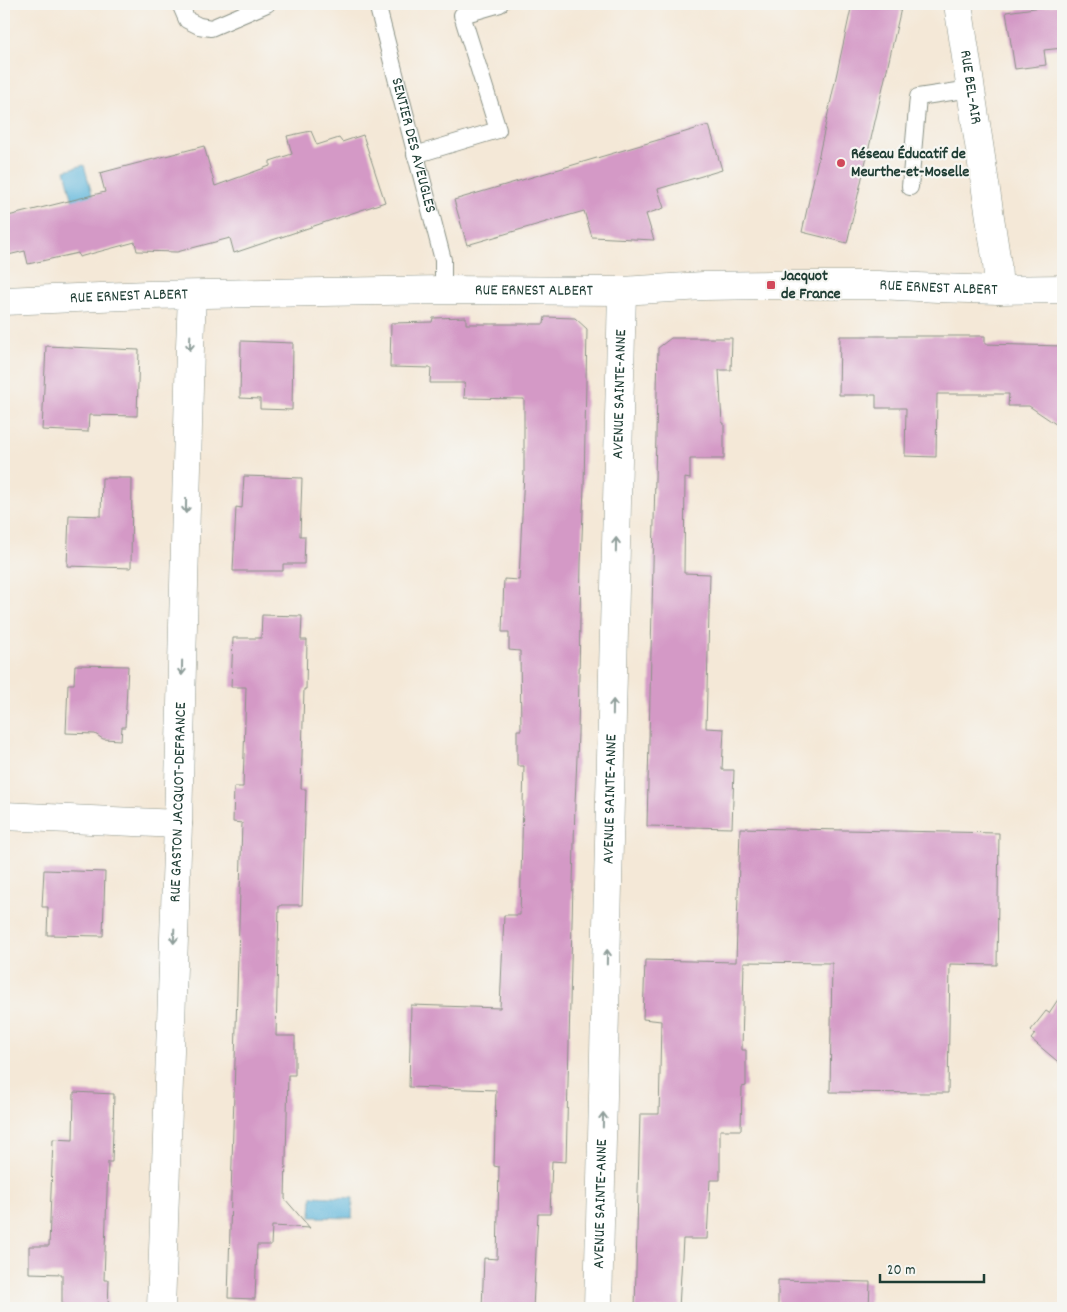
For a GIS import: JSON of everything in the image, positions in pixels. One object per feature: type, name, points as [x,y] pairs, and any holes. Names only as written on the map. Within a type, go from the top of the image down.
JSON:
[{"type":"street","name":"RUE BEL-AIR","points":[[958,4],[997,264],[999,290]]},
{"type":"street","name":"RUE ERNEST ALBERT","points":[[4,301],[192,294],[521,289],[622,290],[771,285],[878,285],[999,290],[1063,289]]},
{"type":"street","name":"AVENUE SAINTE-ANNE","points":[[598,1308],[622,290]]},
{"type":"street","name":"RUE GASTON JACQUOT-DEFRANCE","points":[[161,1308],[178,824],[192,294]]},
{"type":"street","points":[[4,816],[178,824]]},
{"type":"lane","points":[[180,4],[187,20],[199,26],[211,28],[267,4]]},
{"type":"lane","name":"SENTIER DES AVEUGLES","points":[[376,4],[443,260],[443,290]]},
{"type":"lane","points":[[415,155],[498,130],[462,15],[500,4]]},
{"type":"lane","points":[[910,187],[918,97],[971,89]]},
{"type":"water","points":[[84,165],[95,205],[75,210],[65,170]]},
{"type":"water","points":[[312,1196],[353,1198],[352,1218],[311,1217]]},
{"type":"building","name":"Réseau Éducatif de Meurthe-et-Moselle","points":[[852,4],[902,4],[847,243],[802,232]]},
{"type":"building","points":[[1063,4],[1063,48],[1044,50],[1046,65],[1015,69],[1006,12]]},
{"type":"building","points":[[709,125],[722,170],[658,189],[664,208],[646,214],[654,240],[592,237],[584,211],[467,245],[454,200]]},
{"type":"building","points":[[311,131],[317,145],[339,138],[342,142],[363,135],[385,202],[234,253],[230,238],[177,252],[137,251],[135,242],[79,257],[78,253],[28,264],[25,251],[4,256],[4,217],[105,192],[100,173],[204,146],[215,186],[270,166],[270,161],[292,154],[287,136]]},
{"type":"building","points":[[466,317],[466,324],[544,324],[545,317],[575,318],[587,329],[566,1162],[552,1161],[550,1214],[538,1214],[533,1308],[482,1308],[484,1258],[497,1259],[499,1167],[494,1166],[496,1090],[409,1087],[411,1005],[500,1008],[504,915],[520,915],[524,766],[517,766],[517,730],[521,730],[520,651],[509,650],[509,632],[502,632],[504,579],[519,580],[524,472],[524,399],[464,398],[465,383],[430,383],[431,368],[390,367],[391,323],[432,322],[433,318]]},
{"type":"building","points":[[840,336],[985,336],[985,344],[1063,346],[1063,429],[1029,406],[1008,406],[1009,394],[937,394],[936,457],[905,456],[906,408],[876,408],[876,395],[839,395]]},
{"type":"building","points":[[671,338],[732,338],[731,370],[719,370],[722,423],[724,423],[724,459],[690,459],[690,479],[685,478],[684,573],[710,574],[706,728],[724,729],[722,770],[734,770],[732,828],[647,826],[658,348]]},
{"type":"building","points":[[241,341],[293,343],[292,410],[260,409],[260,399],[240,398]]},
{"type":"building","points":[[46,346],[139,350],[137,416],[89,415],[88,432],[42,430]]},
{"type":"building","points":[[244,476],[302,478],[300,536],[305,536],[304,564],[283,564],[283,571],[233,571],[236,507],[242,508]]},
{"type":"building","points":[[102,478],[132,478],[131,568],[67,566],[69,515],[101,516]]},
{"type":"building","points":[[262,615],[302,616],[301,640],[307,640],[301,789],[306,789],[302,905],[279,906],[276,1036],[295,1036],[295,1075],[288,1075],[285,1199],[310,1228],[272,1226],[271,1245],[257,1245],[255,1299],[228,1298],[242,823],[233,822],[234,787],[243,787],[246,687],[231,687],[233,638],[261,638]]},
{"type":"building","points":[[75,665],[128,666],[125,727],[122,727],[121,740],[103,739],[95,734],[66,733],[68,684],[74,684]]},
{"type":"building","points":[[740,828],[999,833],[997,965],[950,964],[948,1093],[830,1092],[832,963],[744,962],[742,1050],[746,1050],[746,1086],[742,1087],[741,1130],[720,1130],[720,1180],[710,1180],[707,1239],[683,1239],[679,1308],[635,1308],[640,1114],[659,1114],[661,1021],[643,1019],[645,960],[736,962]]},
{"type":"building","points":[[44,870],[105,872],[103,936],[47,935],[48,907],[42,907]]},
{"type":"building","points":[[1063,992],[1063,1066],[1031,1039],[1035,1034],[1031,1030],[1046,1011],[1049,1013]]},
{"type":"building","points":[[74,1092],[114,1094],[112,1162],[108,1162],[104,1280],[109,1280],[108,1308],[62,1308],[62,1274],[29,1273],[29,1246],[49,1246],[53,1139],[73,1140]]},
{"type":"building","points":[[778,1280],[870,1282],[869,1308],[778,1308]]},
{"type":"place","name":"Réseau Éducatif de Meurthe-et-Moselle","points":[[841,163]]},
{"type":"place","name":"Jacquot de France","points":[[771,285]]}]
